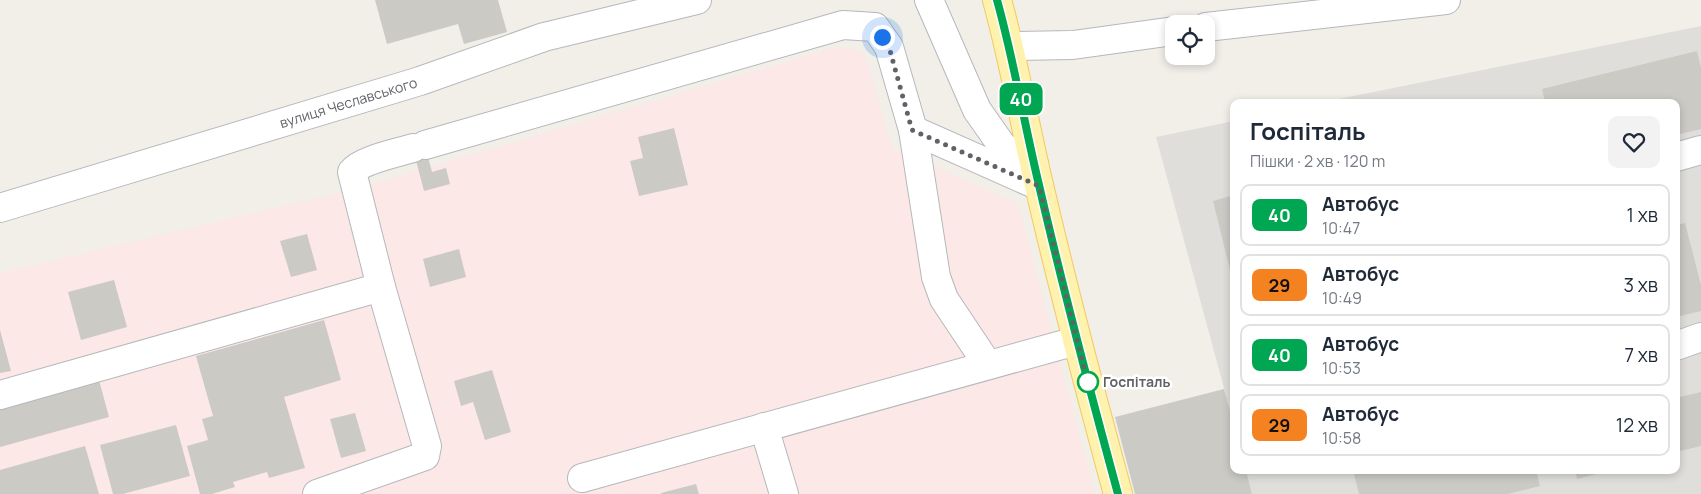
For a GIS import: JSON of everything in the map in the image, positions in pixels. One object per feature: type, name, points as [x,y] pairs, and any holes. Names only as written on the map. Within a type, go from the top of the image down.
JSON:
[{"type":"main road","points":[[997,0],[1010,46],[1037,175],[1076,341],[1118,494]]},
{"type":"street","name":"вулиця Чеславського","points":[[0,208],[420,81],[544,37],[698,0]]},
{"type":"street","points":[[929,0],[977,110],[1003,147],[1037,175]]},
{"type":"street","points":[[1215,26],[1446,0]]},
{"type":"street","points":[[317,494],[425,456],[427,446],[381,286],[352,172],[355,167],[843,25],[875,27],[889,47],[912,130],[936,276],[944,300],[988,365]]},
{"type":"street","points":[[1010,46],[1073,45],[1165,32]]},
{"type":"street","points":[[912,130],[1037,175]]},
{"type":"street","points":[[1680,156],[1701,150]]},
{"type":"street","points":[[0,395],[381,286]]},
{"type":"street","points":[[1680,345],[1701,337]]},
{"type":"street","points":[[582,478],[1076,341]]},
{"type":"street","points":[[764,427],[784,494]]},
{"type":"shaded area","points":[[1701,26],[1701,494],[1252,494],[1247,474],[1680,474],[1680,99],[1339,99]]},
{"type":"shaded area","points":[[837,47],[862,51],[866,57],[892,148],[1018,204],[1095,494],[0,494],[0,273],[356,189]]},
{"type":"shaded area","points":[[1230,122],[1230,410],[1156,137]]},
{"type":"building","points":[[375,0],[498,0],[507,32],[464,44],[458,24],[387,44]]},
{"type":"building","points":[[1697,51],[1701,68],[1701,129],[1680,134],[1680,99],[1544,99],[1542,89]]},
{"type":"building","points":[[674,128],[688,185],[639,196],[630,161],[643,158],[638,137]]},
{"type":"building","points":[[423,138],[432,172],[446,168],[450,184],[424,191],[411,141]]},
{"type":"building","points":[[1230,196],[1230,270],[1213,201]]},
{"type":"building","points":[[1685,223],[1701,285],[1701,311],[1680,316],[1680,224]]},
{"type":"building","points":[[307,234],[317,270],[291,277],[280,241]]},
{"type":"building","points":[[459,249],[466,277],[430,287],[423,259]]},
{"type":"building","points":[[114,280],[127,327],[81,340],[68,292]]},
{"type":"building","points":[[324,320],[341,380],[284,397],[305,468],[269,478],[267,472],[233,482],[235,487],[212,494],[200,494],[187,446],[208,440],[202,419],[213,416],[196,356]]},
{"type":"building","points":[[0,330],[11,371],[0,373]]},
{"type":"building","points":[[492,370],[511,432],[485,440],[473,402],[461,406],[454,381]]},
{"type":"building","points":[[99,380],[109,417],[0,447],[0,407]]},
{"type":"building","points":[[1224,389],[1230,411],[1230,474],[1247,474],[1252,494],[1135,494],[1115,417]]},
{"type":"building","points":[[1701,392],[1701,446],[1680,451],[1680,397]]},
{"type":"building","points":[[355,413],[366,451],[341,458],[330,419]]},
{"type":"building","points":[[176,425],[190,476],[123,494],[113,494],[100,445]]},
{"type":"building","points":[[85,446],[99,494],[0,494],[0,470]]},
{"type":"building","points":[[1354,474],[1537,474],[1540,486],[1508,494],[1359,494]]},
{"type":"building","points":[[1576,474],[1596,474],[1577,479]]},
{"type":"building","points":[[696,484],[699,494],[661,494],[661,493]]},
{"type":"bus line","name":"40","points":[[997,0],[1010,46],[1034,164],[1076,341],[1118,494]]},
{"type":"place","name":"Госпіталь","points":[[1088,382]]},
{"type":"route","points":[[882,37],[889,47],[912,130],[1039,186],[1089,388],[1088,382]]}]
